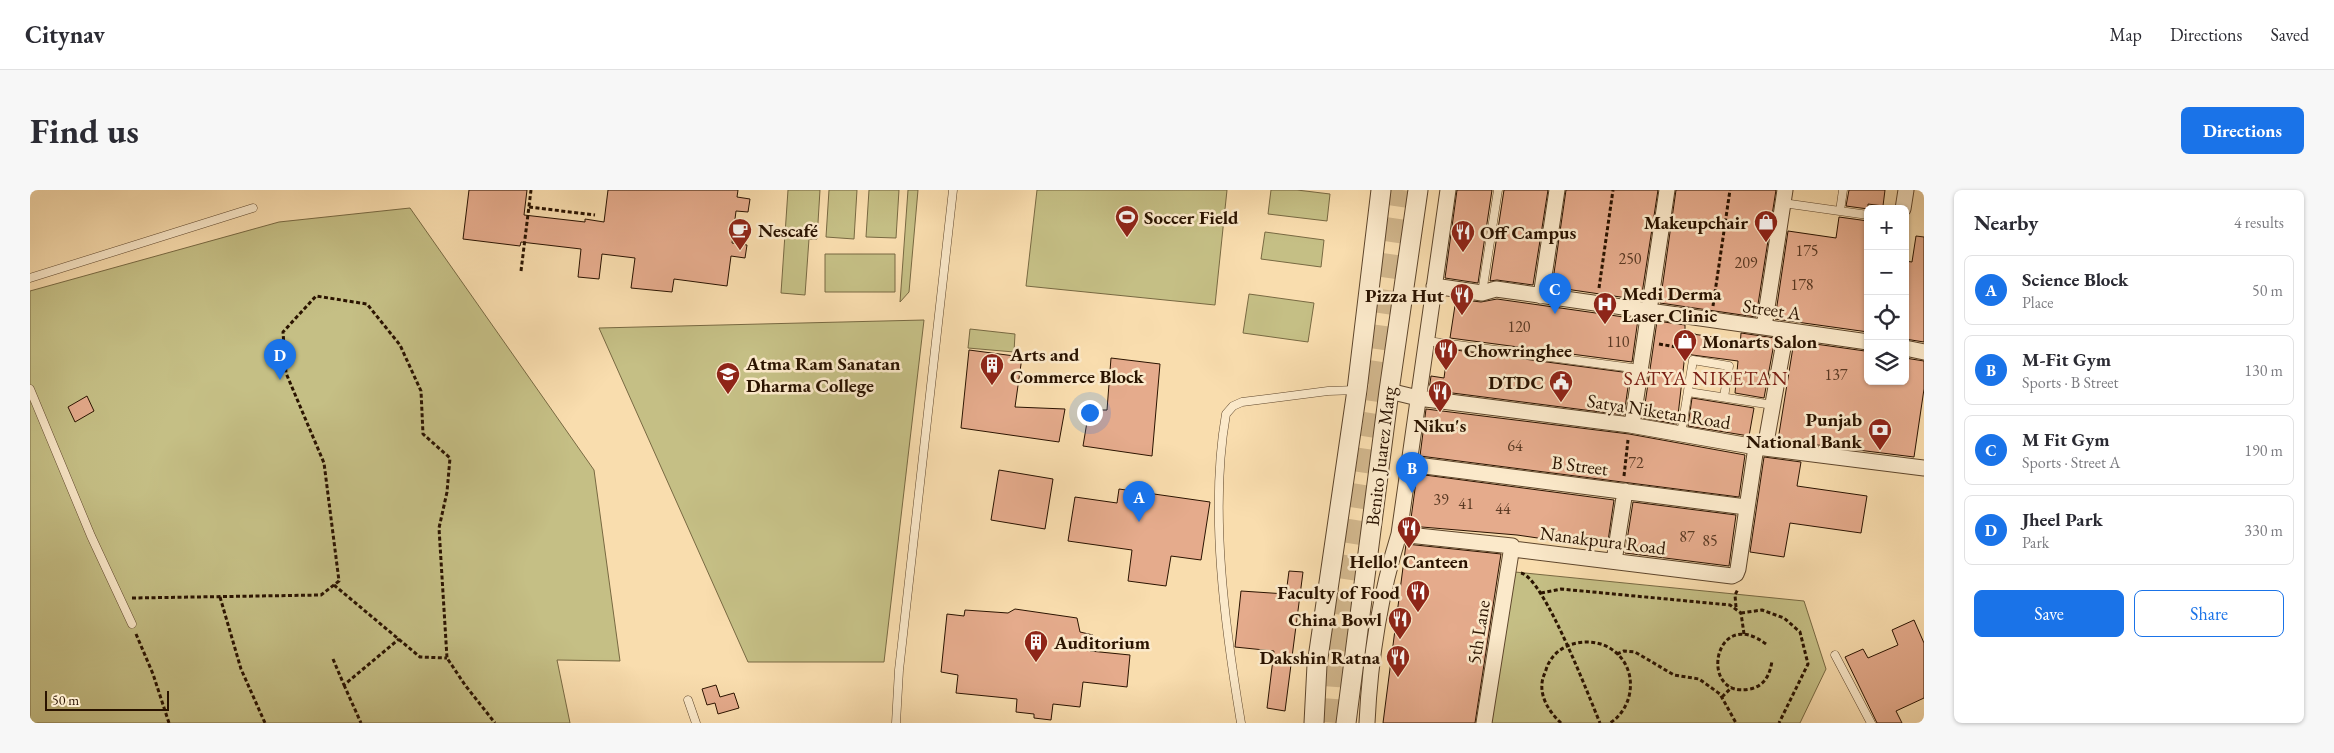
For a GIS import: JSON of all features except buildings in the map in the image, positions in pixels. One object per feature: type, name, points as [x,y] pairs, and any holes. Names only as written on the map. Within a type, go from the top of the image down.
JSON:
[{"type":"street","name":"Benito Juarez Marg","points":[[1314,723],[1317,664],[1358,390],[1381,190]]},
{"type":"street","name":"Benito Juarez Marg","points":[[1346,723],[1389,391],[1418,190]]},
{"type":"street","points":[[1367,723],[1372,663],[1387,573],[1399,534],[1448,190]]},
{"type":"street","points":[[1541,296],[1557,190]]},
{"type":"street","points":[[1630,432],[1668,190]]},
{"type":"street","points":[[1904,205],[1906,190]]},
{"type":"street","points":[[1764,327],[1784,196]]},
{"type":"street","name":"Street A","points":[[1434,286],[1482,293],[1496,289],[1596,305],[1864,341]]},
{"type":"street","points":[[1746,507],[1760,447],[1773,405],[1786,331]]},
{"type":"street","points":[[1909,349],[1924,352]]},
{"type":"street","name":"Satya Niketan Road","points":[[1389,391],[1418,398],[1630,432],[1681,434],[1760,447],[1924,468]]},
{"type":"street","name":"B Street","points":[[1409,464],[1746,507]]},
{"type":"street","points":[[1614,561],[1623,491]]},
{"type":"street","name":"Nanakpura Road","points":[[1399,534],[1732,576],[1736,574],[1738,568],[1746,507]]},
{"type":"street","name":"5th Lane","points":[[1484,723],[1512,547]]},
{"type":"lane","points":[[896,723],[900,670],[953,190]]},
{"type":"lane","points":[[1482,293],[1498,190]]},
{"type":"lane","points":[[1840,211],[1843,190]]},
{"type":"lane","points":[[1784,196],[1840,211],[1864,214]]},
{"type":"lane","points":[[30,278],[253,208]]},
{"type":"lane","points":[[1428,340],[1640,369]]},
{"type":"lane","points":[[1681,434],[1693,360],[1729,366],[1724,397]]},
{"type":"lane","points":[[30,389],[91,536],[132,624]]},
{"type":"lane","points":[[1240,723],[1227,625],[1220,546],[1219,501],[1226,414],[1232,406],[1242,402],[1328,391],[1358,390]]},
{"type":"lane","points":[[1688,392],[1773,405]]},
{"type":"lane","points":[[1835,655],[1871,723]]},
{"type":"lane","points":[[688,700],[696,723]]},
{"type":"path","points":[[521,272],[531,190]]},
{"type":"path","points":[[1596,305],[1613,190]]},
{"type":"path","points":[[1710,320],[1730,190]]},
{"type":"path","points":[[529,207],[595,215]]},
{"type":"path","points":[[120,599],[321,595],[339,581],[324,463],[286,373],[283,332],[316,296],[367,304],[400,345],[421,391],[423,434],[450,458],[447,492],[439,528],[447,658],[494,723]]},
{"type":"path","points":[[1644,342],[1695,350],[1693,360]]},
{"type":"path","points":[[1623,491],[1630,432]]},
{"type":"path","points":[[1512,547],[1516,572],[1526,574],[1541,593],[1567,646],[1600,723]]},
{"type":"path","points":[[334,585],[420,657],[447,658]]},
{"type":"path","points":[[1541,593],[1561,589],[1730,605],[1741,613],[1744,634]]},
{"type":"path","points":[[1736,595],[1736,608]]},
{"type":"path","points":[[220,597],[241,669],[265,723]]},
{"type":"path","points":[[1741,613],[1762,610],[1784,618],[1800,632],[1808,664],[1779,723]]},
{"type":"path","points":[[132,624],[153,674],[168,723]]},
{"type":"path","points":[[1766,644],[1756,637],[1744,634],[1732,637],[1722,645],[1718,653],[1718,672],[1724,681],[1732,687],[1744,690],[1756,687],[1765,680],[1771,671],[1772,660]]},
{"type":"path","points":[[344,685],[398,639]]},
{"type":"path","points":[[1561,723],[1552,715],[1544,700],[1542,681],[1550,660],[1567,646],[1582,641],[1599,643],[1617,654],[1625,662],[1632,683],[1628,703],[1618,718],[1610,723]]},
{"type":"path","points":[[1617,654],[1624,651],[1635,652],[1674,675],[1699,679],[1722,697],[1735,722]]},
{"type":"path","points":[[333,659],[361,723]]},
{"type":"path","points":[[1722,697],[1732,687]]},
{"type":"shaded area","points":[[788,190],[820,190],[817,239],[809,239],[805,295],[781,293]]},
{"type":"shaded area","points":[[829,190],[857,190],[854,239],[826,237]]},
{"type":"shaded area","points":[[869,190],[899,190],[896,238],[866,237]]},
{"type":"shaded area","points":[[908,190],[918,190],[909,292],[900,302]]},
{"type":"shaded area","name":"Soccer Field","points":[[1037,190],[1227,190],[1215,305],[1026,286]]},
{"type":"shaded area","points":[[1271,190],[1297,190],[1330,194],[1327,221],[1268,214]]},
{"type":"shaded area","points":[[410,208],[594,470],[620,661],[557,660],[570,723],[30,723],[30,291],[279,222]]},
{"type":"shaded area","points":[[1265,232],[1324,240],[1321,267],[1261,259]]},
{"type":"shaded area","points":[[825,254],[895,254],[895,292],[825,292]]},
{"type":"shaded area","points":[[1249,294],[1314,303],[1308,342],[1243,333]]},
{"type":"shaded area","points":[[924,320],[884,662],[748,662],[599,328]]},
{"type":"shaded area","points":[[970,329],[1015,334],[1014,352],[968,348]]},
{"type":"shaded area","points":[[1515,572],[1804,601],[1826,669],[1800,723],[1491,723]]},
{"type":"tunnel","points":[[1374,385],[1402,190]]},
{"type":"tunnel","points":[[1335,723],[1341,644],[1383,370]]},
{"type":"place","name":"Soccer Field","points":[[1127,238]]},
{"type":"place","name":"Makeupchair","points":[[1766,243]]},
{"type":"place","name":"Nescafé","points":[[740,251]]},
{"type":"place","name":"Off Campus","points":[[1463,253]]},
{"type":"place","name":"M Fit Gym","points":[[1555,314]]},
{"type":"place","name":"Pizza Hut","points":[[1462,316]]},
{"type":"place","name":"Medi Derma Laser Clinic","points":[[1605,325]]},
{"type":"place","name":"Monarts Salon","points":[[1685,362]]},
{"type":"place","name":"Chowringhee","points":[[1446,371]]},
{"type":"place","name":"Jheel Park","points":[[280,380]]},
{"type":"place","name":"Arts and Commerce Block","points":[[992,386]]},
{"type":"place","name":"Atma Ram Sanatan Dharma College","points":[[728,395]]},
{"type":"place","name":"DTDC","points":[[1561,403]]},
{"type":"place","name":"Niku's","points":[[1440,413]]},
{"type":"place","name":"Punjab National Bank","points":[[1880,451]]},
{"type":"place","name":"M-Fit Gym","points":[[1412,493]]},
{"type":"place","name":"Science Block","points":[[1139,522]]},
{"type":"place","name":"Hello! Canteen","points":[[1409,549]]},
{"type":"place","name":"Faculty of Food","points":[[1418,613]]},
{"type":"place","name":"China Bowl","points":[[1400,640]]},
{"type":"place","name":"Auditorium","points":[[1036,663]]},
{"type":"place","name":"Dakshin Ratna","points":[[1398,678]]},
{"type":"district","name":"SATYA NIKETAN","points":[[1706,378]]}]
